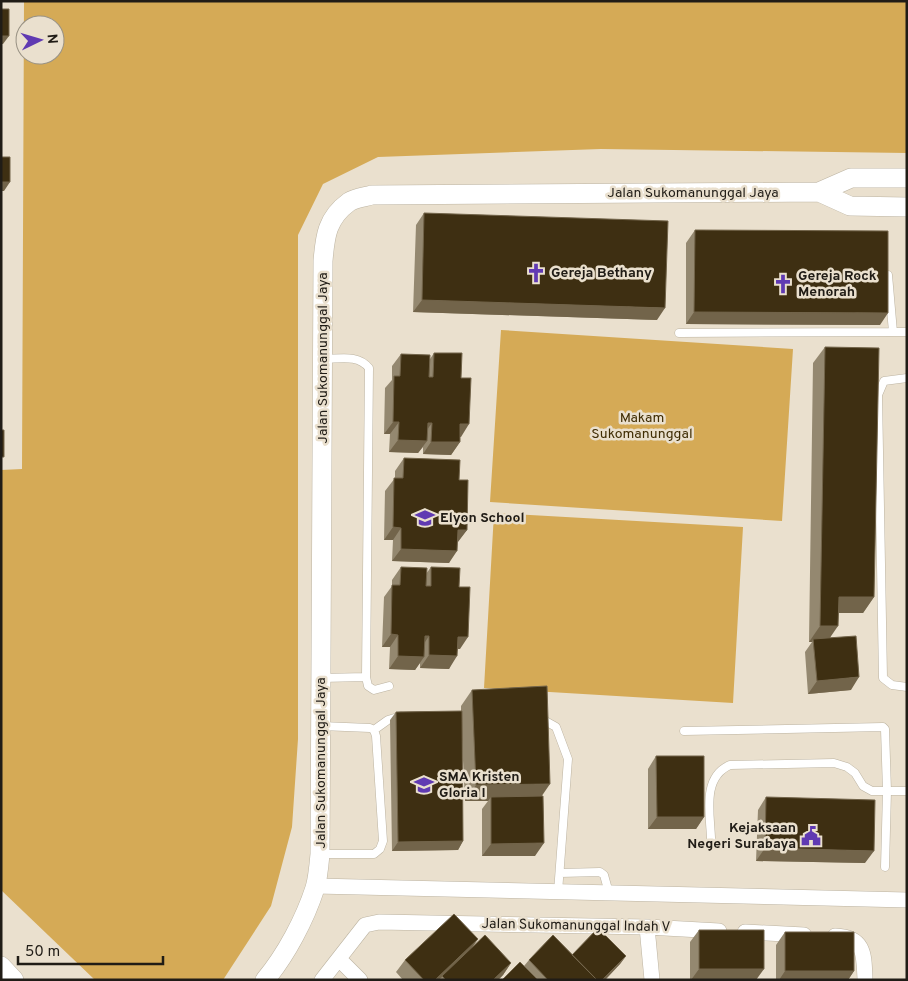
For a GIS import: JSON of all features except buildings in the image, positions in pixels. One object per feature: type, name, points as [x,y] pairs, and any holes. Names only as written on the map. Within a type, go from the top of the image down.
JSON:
[{"type":"street","name":"Jalan Sukomanunggal Jaya","points":[[266,980],[304,917],[316,886],[320,854],[322,360],[324,240],[330,220],[350,201],[372,195],[819,192],[851,178],[907,178]]},
{"type":"street","name":"Jalan Sukomanunggal Jaya","points":[[819,192],[850,206],[907,207]]},
{"type":"street","points":[[316,886],[907,900]]},
{"type":"street","name":"Jalan Sukomanunggal Indah V","points":[[322,980],[365,925],[379,922],[647,928],[847,937],[856,941],[862,950],[865,980]]},
{"type":"street","points":[[647,928],[652,980]]},
{"type":"street","points":[[339,959],[360,980]]},
{"type":"street","points":[[1,966],[14,980]]},
{"type":"lane","points":[[888,270],[893,332]]},
{"type":"lane","points":[[679,333],[907,332]]},
{"type":"lane","points":[[322,360],[356,358],[363,361],[369,368],[366,677],[371,689],[389,686]]},
{"type":"lane","points":[[907,378],[884,382],[878,395],[883,678],[892,685],[907,687]]},
{"type":"lane","points":[[321,678],[366,677]]},
{"type":"lane","points":[[374,730],[388,720],[409,715]]},
{"type":"lane","points":[[536,716],[556,728],[568,759],[558,892]]},
{"type":"lane","points":[[321,726],[370,728],[374,730]]},
{"type":"lane","points":[[684,731],[883,727],[885,729],[887,791],[885,867]]},
{"type":"lane","points":[[320,854],[374,854],[380,849],[383,841],[376,736],[374,730]]},
{"type":"lane","points":[[711,838],[709,795],[714,778],[720,769],[730,766],[834,763],[847,767],[855,773],[863,786],[872,791],[907,791]]},
{"type":"lane","points":[[560,873],[600,872],[604,875],[609,893]]},
{"type":"green space","points":[[24,1],[907,1],[907,153],[601,149],[378,157],[323,184],[298,235],[298,739],[292,827],[271,906],[223,980],[95,980],[1,890],[1,470],[22,469],[24,65],[65,65],[65,15],[24,15]]},
{"type":"green space","name":"Makam Sukomanunggal","points":[[501,330],[793,349],[782,521],[490,502]]},
{"type":"green space","points":[[494,513],[743,527],[733,703],[484,688]]},
{"type":"place","name":"Gereja Bethany","points":[[536,273]]},
{"type":"place","name":"Gereja Rock Menorah","points":[[783,284]]},
{"type":"place","name":"Elyon School","points":[[425,518]]},
{"type":"place","name":"SMA Kristen Gloria I","points":[[424,785]]},
{"type":"place","name":"Kejaksaan Negeri Surabaya","points":[[811,836]]}]
